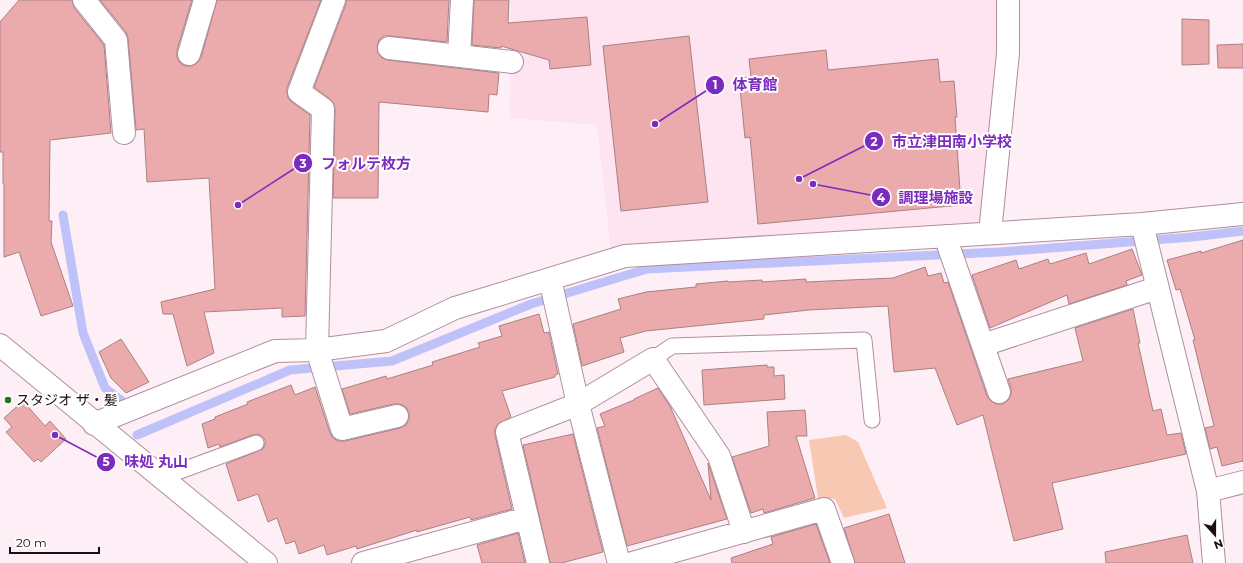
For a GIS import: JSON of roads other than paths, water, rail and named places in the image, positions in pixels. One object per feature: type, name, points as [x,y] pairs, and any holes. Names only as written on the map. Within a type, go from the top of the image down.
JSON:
[{"type":"street","points":[[84,0],[116,40],[124,133]]},
{"type":"street","points":[[189,54],[205,0]]},
{"type":"street","points":[[334,0],[300,92],[323,109],[319,356],[342,429],[397,416]]},
{"type":"street","points":[[459,56],[462,0]]},
{"type":"street","points":[[990,233],[1008,53],[1008,0]]},
{"type":"street","points":[[390,48],[512,62]]},
{"type":"street","points":[[94,424],[275,351],[319,356],[386,341],[455,308],[551,285],[625,256],[950,250],[990,233],[1145,235],[1243,214]]},
{"type":"street","points":[[1145,235],[1208,491],[1214,563]]},
{"type":"street","points":[[950,250],[999,392]]},
{"type":"street","points":[[551,285],[578,404],[619,563]]},
{"type":"street","points":[[983,345],[1157,288]]},
{"type":"street","points":[[0,345],[94,424],[266,563]]},
{"type":"street","points":[[538,563],[506,432],[578,404],[654,359],[719,456],[744,532]]},
{"type":"street","points":[[1208,491],[1243,482]]},
{"type":"street","points":[[632,563],[824,509],[843,563]]},
{"type":"street","points":[[363,563],[527,518]]},
{"type":"lane","points":[[654,359],[672,346],[864,340],[872,420]]},
{"type":"lane","points":[[161,478],[256,443]]},
{"type":"waterway","points":[[63,215],[83,333],[105,388],[122,401]]},
{"type":"waterway","points":[[137,435],[290,370],[392,361],[531,304],[647,269],[999,252],[1192,237],[1243,231]]},
{"type":"place","name":"体育館","points":[[655,124]]},
{"type":"place","name":"市立津田南小学校","points":[[799,179]]},
{"type":"place","name":"調理場施設","points":[[813,184]]},
{"type":"place","name":"フォルテ枚方","points":[[238,205]]},
{"type":"place","name":"スタジオ ザ・髪","points":[[8,400]]},
{"type":"place","name":"味処 丸山","points":[[55,435]]}]
